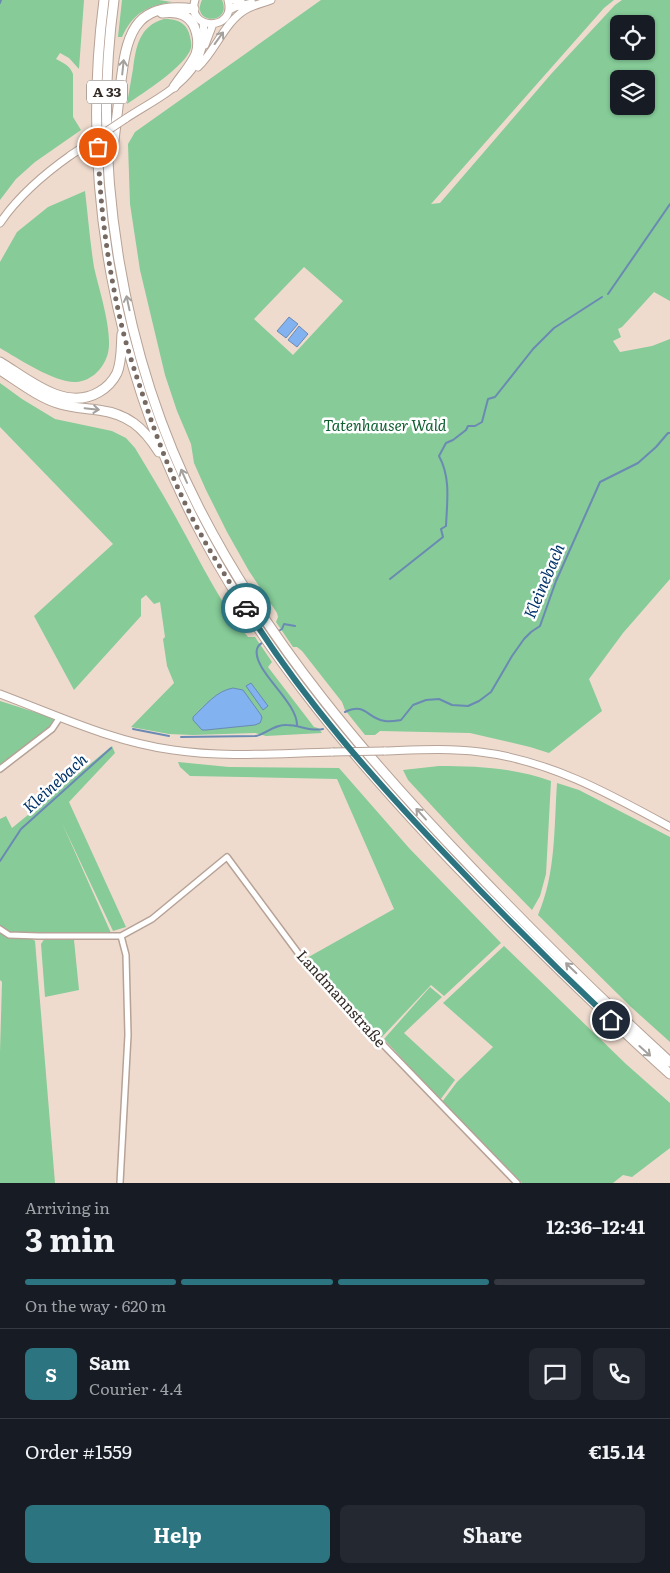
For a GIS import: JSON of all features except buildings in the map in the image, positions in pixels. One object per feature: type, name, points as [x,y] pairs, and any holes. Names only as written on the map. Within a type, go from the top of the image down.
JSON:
[{"type":"highway","name":"A 33","points":[[104,0],[98,62],[97,132],[104,232],[111,275],[122,329],[133,366],[169,468],[204,539],[264,628],[287,652],[358,743],[441,836],[532,930],[670,1062]]},
{"type":"highway","name":"A 33","points":[[114,0],[107,106],[109,185],[118,253],[141,358],[160,416],[198,506],[278,657],[344,743],[392,798],[526,937],[572,983],[670,1074]]},
{"type":"highway","points":[[109,185],[125,52],[130,34],[142,17],[156,8],[195,4]]},
{"type":"highway","points":[[135,26],[158,13],[171,12],[184,16],[193,25],[198,43],[196,54],[174,87]]},
{"type":"highway","points":[[0,362],[64,398],[86,398],[103,390],[117,372],[120,361],[122,329]]},
{"type":"highway","points":[[0,370],[41,396],[59,404],[111,412],[136,423],[146,433],[169,468]]},
{"type":"street","points":[[228,0],[229,10]]},
{"type":"street","points":[[232,0],[241,0]]},
{"type":"street","points":[[195,4],[199,19],[213,24],[223,20],[229,10],[235,7],[269,0]]},
{"type":"street","points":[[0,223],[15,203],[46,173],[174,87],[204,61],[240,13],[269,0]]},
{"type":"street","points":[[202,52],[203,22]]},
{"type":"street","points":[[188,75],[200,58],[213,24]]},
{"type":"street","points":[[0,694],[119,738],[174,750],[217,754],[438,749],[480,752],[515,758],[557,771],[602,790],[670,827]]},
{"type":"street","points":[[0,769],[52,729],[60,717]]},
{"type":"street","name":"Landmannstraße","points":[[0,929],[9,935],[121,936],[152,919],[227,857],[310,969],[518,1183]]},
{"type":"street","points":[[120,1183],[128,1035],[126,956],[121,936]]},
{"type":"green space","points":[[0,0],[84,0],[79,69],[69,58],[60,53],[56,59],[64,63],[72,71],[73,117],[81,130],[35,162],[16,179],[0,200]]},
{"type":"green space","points":[[122,0],[172,2],[155,6],[142,12],[131,22],[122,37],[118,37]]},
{"type":"green space","points":[[202,0],[222,0],[224,8],[222,14],[217,18],[206,18],[200,8]]},
{"type":"green space","name":"Tatenhauser Wald","points":[[321,0],[614,0],[604,8],[431,204],[440,203],[552,73],[615,5],[622,0],[670,0],[670,301],[654,292],[618,329],[621,337],[613,341],[620,352],[652,346],[670,339],[670,579],[623,633],[589,679],[602,711],[549,753],[470,733],[380,731],[375,735],[365,735],[302,651],[297,647],[293,647],[276,622],[277,613],[249,571],[206,490],[194,463],[191,444],[165,375],[140,270],[130,204],[128,144],[135,132]],"holes":[[[304,267],[343,301],[293,355],[254,319]]]},
{"type":"green space","points":[[164,19],[175,20],[185,26],[189,33],[191,48],[173,71],[127,104],[140,38],[149,27]]},
{"type":"green space","points":[[85,191],[94,267],[107,322],[109,344],[106,359],[100,369],[87,379],[76,382],[48,375],[0,348],[0,262],[17,232],[48,207]]},
{"type":"green space","points":[[0,383],[55,419],[112,431],[126,438],[135,448],[158,486],[211,582],[238,624],[248,637],[255,637],[272,662],[268,667],[314,727],[318,728],[322,733],[266,736],[255,733],[193,735],[169,734],[131,727],[174,683],[167,666],[160,602],[154,604],[146,595],[141,599],[141,616],[74,690],[34,616],[113,544],[0,427]]},
{"type":"green space","points":[[0,701],[53,718],[53,725],[0,766]]},
{"type":"green space","points":[[112,746],[115,753],[69,802],[126,927],[113,931],[62,823],[111,933],[11,933],[0,927],[0,819],[6,816],[12,828]]},
{"type":"green space","points":[[178,762],[229,767],[339,768],[409,848],[501,943],[444,996],[431,985],[380,1039],[305,959],[394,909],[337,779],[190,776],[180,767]]},
{"type":"green space","points":[[439,766],[496,769],[524,773],[551,781],[546,874],[540,896],[532,910],[408,780],[403,770]]},
{"type":"green space","points":[[557,783],[579,790],[670,837],[670,1042],[631,1007],[538,915],[544,899],[551,867]]},
{"type":"green space","points":[[0,933],[28,937],[35,941],[55,1183],[0,1183],[2,982],[0,980]]},
{"type":"green space","points":[[45,938],[74,940],[79,990],[45,997],[41,944]]},
{"type":"green space","points":[[504,946],[626,1064],[670,1103],[670,1148],[632,1177],[623,1175],[613,1183],[522,1183],[442,1102],[457,1082],[493,1047],[443,1003]]},
{"type":"green space","points":[[430,987],[442,997],[404,1033],[455,1080],[440,1100],[384,1039]]},
{"type":"water","points":[[289,317],[298,324],[286,338],[277,331]]},
{"type":"water","points":[[299,326],[308,334],[297,347],[288,340]]},
{"type":"water","points":[[251,683],[268,706],[263,710],[246,686]]},
{"type":"water","points":[[233,688],[243,690],[261,715],[260,723],[202,730],[193,720],[193,717],[216,695]]},
{"type":"waterway","points":[[608,294],[670,204]]},
{"type":"waterway","points":[[390,579],[443,537],[441,529],[446,526],[447,481],[439,456],[446,443],[466,430],[468,426],[475,426],[482,422],[488,399],[495,397],[533,349],[554,328],[602,297]]},
{"type":"waterway","name":"Kleinebach","points":[[345,712],[357,709],[379,719],[395,721],[401,720],[413,705],[426,700],[439,699],[452,705],[468,706],[491,692],[524,639],[540,626],[556,581],[600,482],[638,463],[670,433]]},
{"type":"waterway","points":[[277,632],[282,629],[284,624],[295,626]]},
{"type":"waterway","points":[[265,641],[257,648],[257,657],[267,676],[290,706],[297,725]]},
{"type":"waterway","name":"Kleinebach","points":[[181,737],[256,736],[283,725],[314,730],[323,729]]},
{"type":"waterway","name":"Kleinebach","points":[[133,729],[169,736]]},
{"type":"waterway","name":"Kleinebach","points":[[0,861],[21,829],[111,748]]},
{"type":"way so far","points":[[98,147],[106,246],[122,329],[133,366],[169,468],[204,539],[246,608]]},
{"type":"route","points":[[246,608],[278,657],[344,743],[392,798],[479,890],[611,1020]]}]
